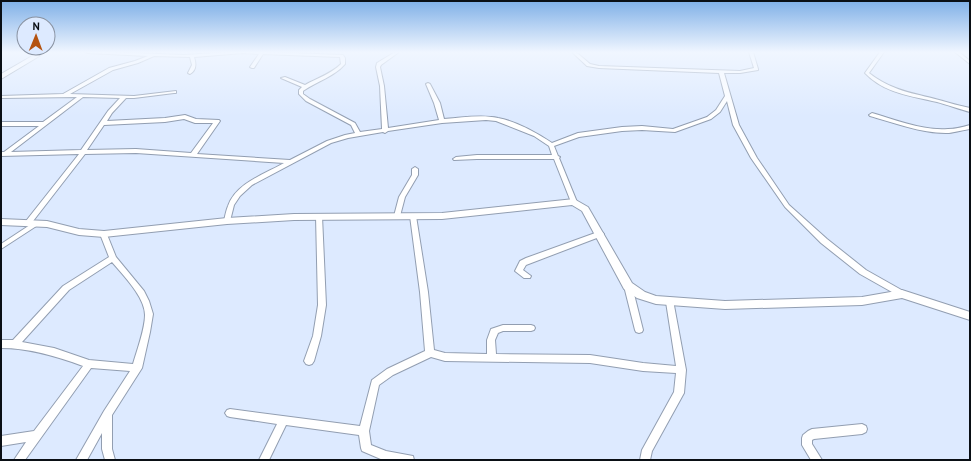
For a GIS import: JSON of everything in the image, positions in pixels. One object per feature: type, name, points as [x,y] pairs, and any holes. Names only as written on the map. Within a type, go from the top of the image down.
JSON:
[{"type":"street","points":[[64,95],[103,74]]},
{"type":"street","points":[[331,74],[305,87],[301,90],[301,94],[308,100],[350,121],[358,134]]},
{"type":"street","points":[[379,74],[382,86],[385,131]]},
{"type":"street","points":[[722,74],[736,125],[754,158],[787,206],[824,241],[863,272],[902,294],[970,316]]},
{"type":"street","points":[[868,74],[888,89],[970,110]]},
{"type":"street","points":[[283,78],[305,87]]},
{"type":"street","points":[[428,84],[437,103],[442,121]]},
{"type":"street","points":[[1,97],[82,95],[124,98],[143,97],[174,92]]},
{"type":"street","points":[[3,154],[82,95]]},
{"type":"street","points":[[551,145],[578,135],[642,128],[673,131],[709,118],[718,111],[727,97]]},
{"type":"street","points":[[1,247],[33,223],[104,123],[110,112],[124,98]]},
{"type":"street","points":[[872,115],[936,130],[950,130],[970,127]]},
{"type":"street","points":[[104,123],[166,120],[185,117],[195,121],[217,121],[193,154]]},
{"type":"street","points":[[227,221],[231,204],[237,195],[250,184],[329,142],[358,134],[442,121],[492,118],[536,135],[551,145],[574,202],[585,209],[628,286],[639,330]]},
{"type":"street","points":[[1,124],[44,124]]},
{"type":"street","points":[[3,154],[136,150],[289,162]]},
{"type":"street","points":[[456,159],[478,157],[557,157]]},
{"type":"street","points":[[397,216],[402,197],[415,175],[415,168]]},
{"type":"street","points":[[1,222],[33,223],[79,232],[104,234],[227,221],[319,216],[455,215],[574,202]]},
{"type":"street","points":[[309,361],[317,336],[322,305],[319,216]]},
{"type":"street","points":[[413,216],[424,292],[430,353]]},
{"type":"street","points":[[81,460],[107,414],[137,368],[149,314],[141,293],[113,258],[104,234]]},
{"type":"street","points":[[527,276],[519,271],[523,263],[554,252],[577,241],[600,234]]},
{"type":"street","points":[[15,344],[66,288],[113,258]]},
{"type":"street","points":[[628,286],[641,295],[670,302],[725,305],[862,301],[902,294]]},
{"type":"street","points":[[645,460],[647,450],[679,393],[681,370],[670,302]]},
{"type":"street","points":[[492,358],[491,340],[494,331],[503,328],[531,328]]},
{"type":"street","points":[[1,344],[15,344],[54,352],[89,364],[137,368]]},
{"type":"street","points":[[409,460],[386,456],[366,448],[364,431],[375,383],[390,372],[430,353],[445,357],[590,359],[636,366],[681,370]]},
{"type":"street","points":[[19,460],[89,364]]},
{"type":"street","points":[[107,414],[108,449],[110,460]]},
{"type":"street","points":[[230,414],[364,431]]},
{"type":"street","points":[[264,460],[283,420]]},
{"type":"street","points":[[816,460],[807,445],[807,438],[812,434],[862,429]]},
{"type":"street","points":[[1,441],[37,435]]}]
